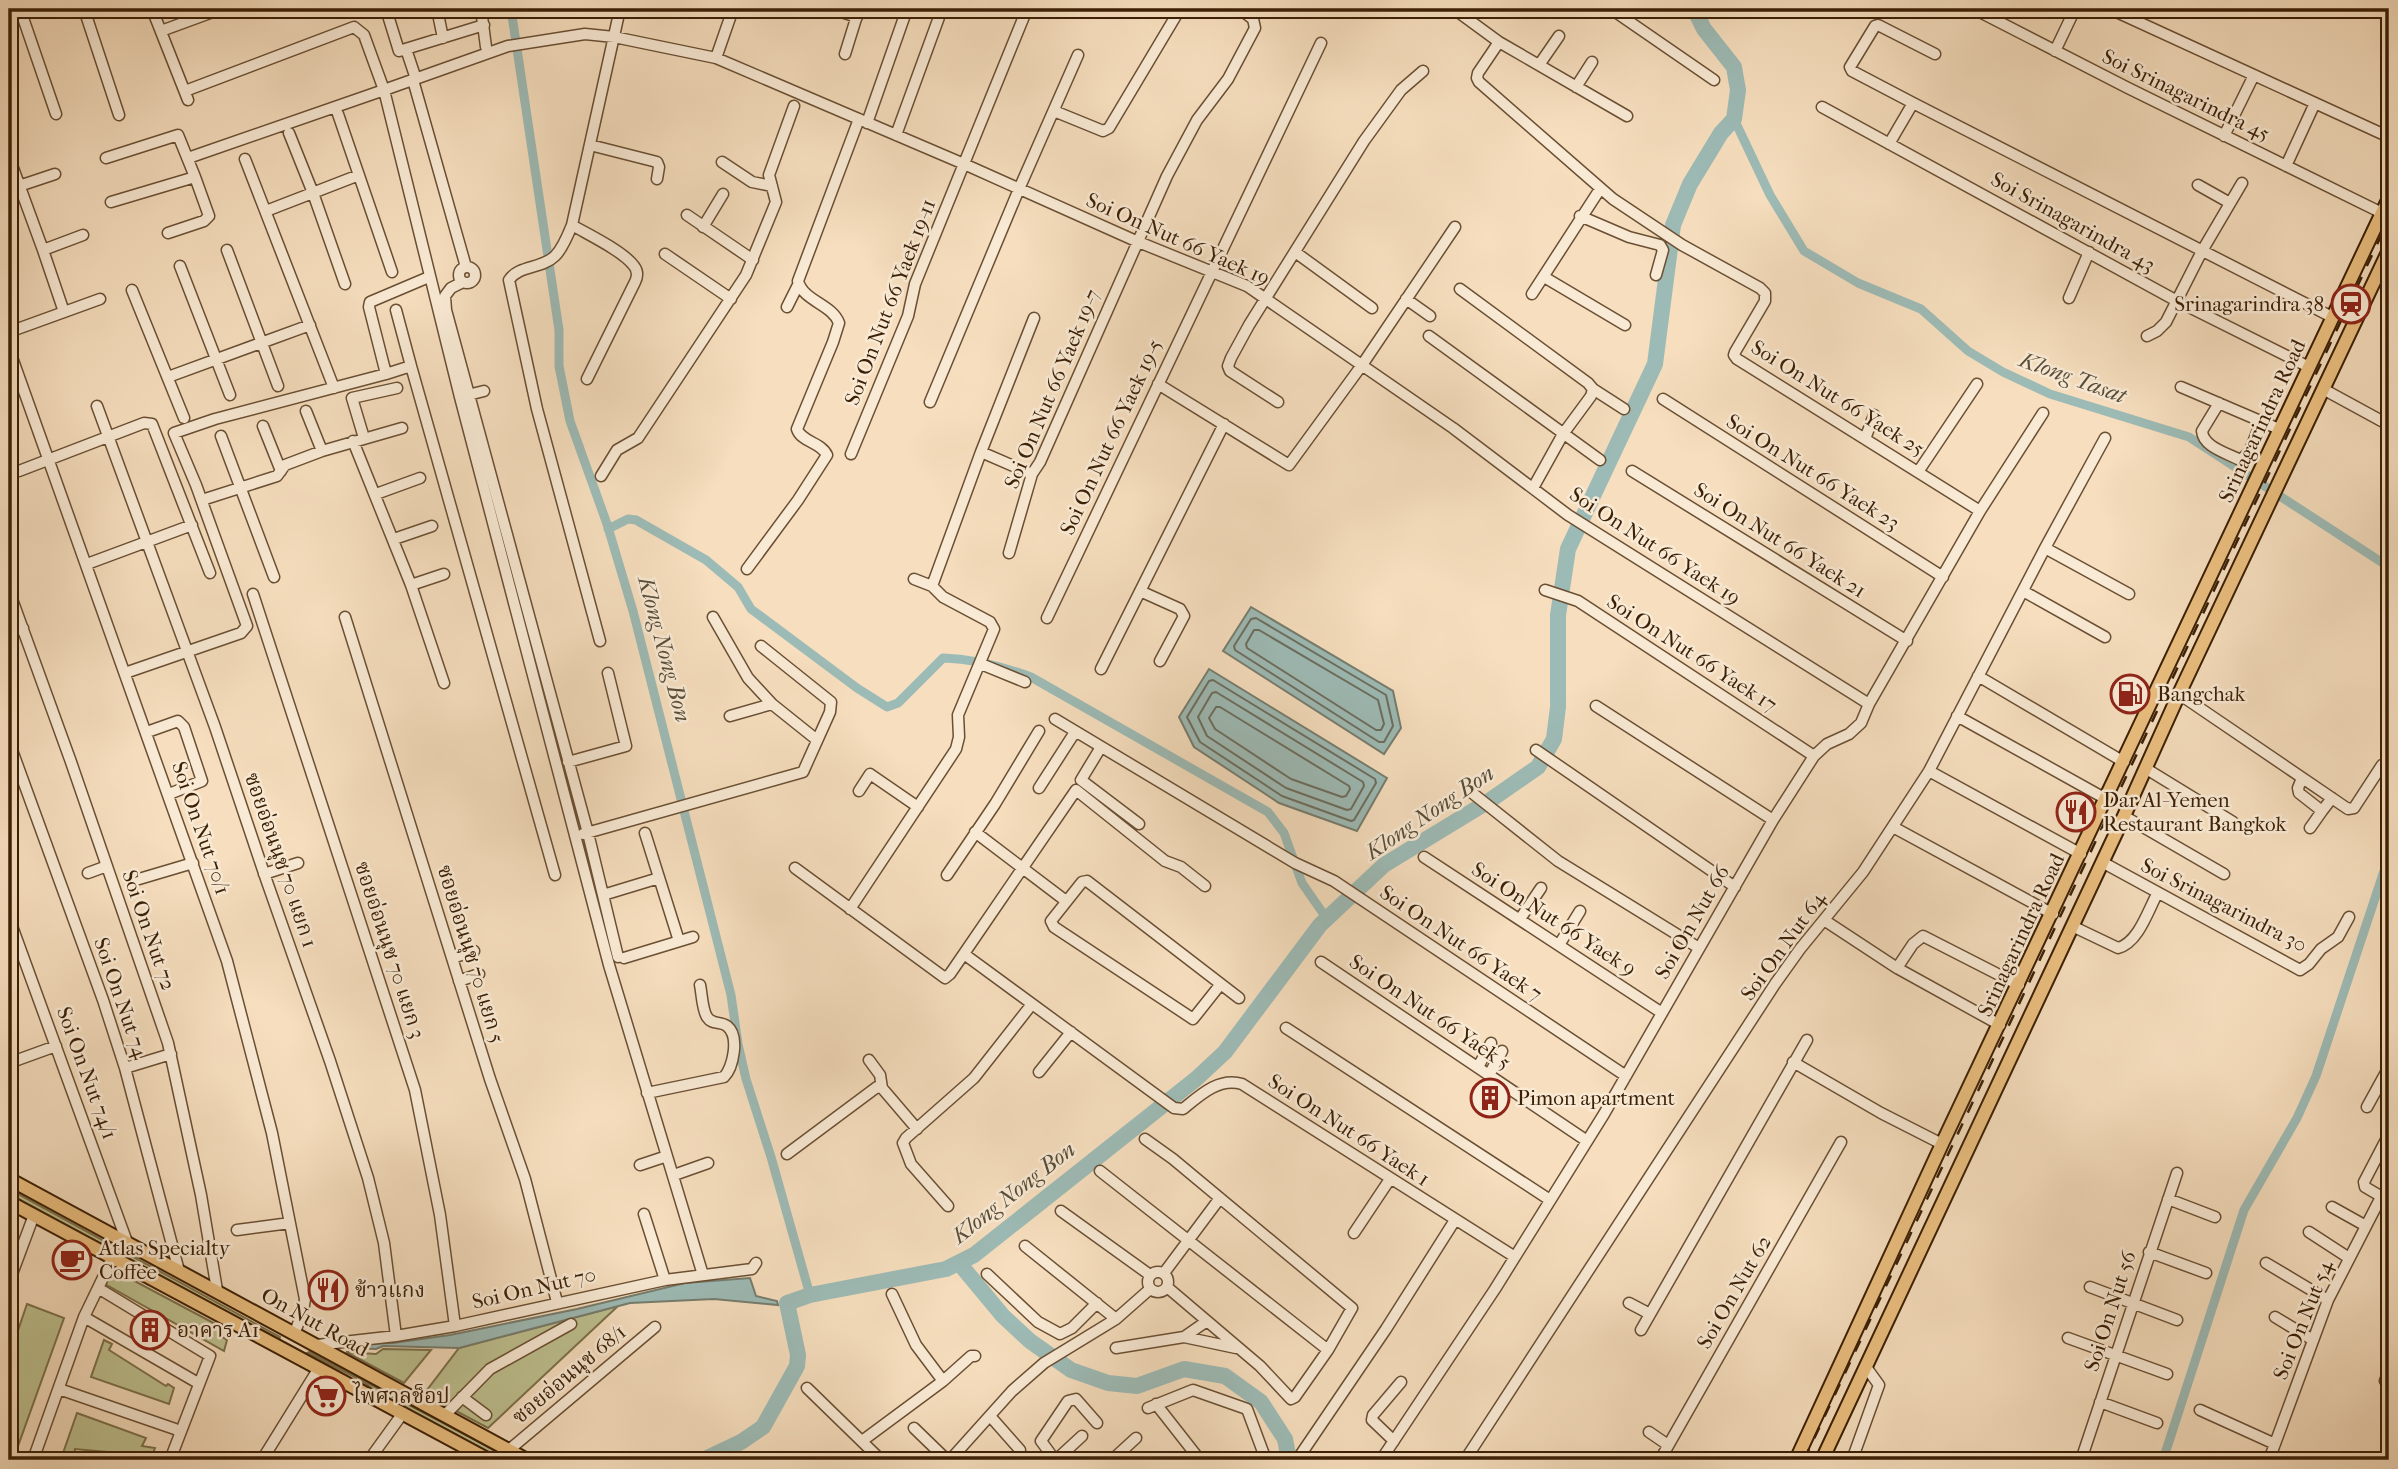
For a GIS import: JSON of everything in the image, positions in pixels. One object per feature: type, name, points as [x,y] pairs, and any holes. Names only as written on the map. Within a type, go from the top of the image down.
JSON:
[{"type":"main road","name":"Srinagarindra Road","points":[[1796,1460],[1942,1144],[2389,198]]},
{"type":"main road","name":"Srinagarindra Road","points":[[1822,1460],[2389,250]]},
{"type":"main road","points":[[1990,1045],[2013,1055]]},
{"type":"main road","name":"On Nut Road","points":[[9,1179],[527,1460]]},
{"type":"main road","name":"On Nut Road","points":[[9,1202],[489,1460]]},
{"type":"main road","points":[[286,1349],[295,1332]]},
{"type":"street","points":[[20,9],[56,114]]},
{"type":"street","points":[[84,9],[119,115]]},
{"type":"street","points":[[152,9],[187,96],[354,27],[364,35],[384,90],[429,277],[568,762],[621,958],[693,937]]},
{"type":"street","points":[[161,31],[221,9]]},
{"type":"street","points":[[386,9],[399,51],[484,25]]},
{"type":"street","points":[[437,9],[443,37]]},
{"type":"street","points":[[481,9],[486,47]]},
{"type":"street","points":[[600,640],[537,409],[509,280],[514,273],[555,256],[572,225],[620,9]]},
{"type":"street","points":[[716,58],[733,9]]},
{"type":"street","points":[[831,9],[858,13],[845,54]]},
{"type":"street","points":[[787,307],[907,9]]},
{"type":"street","points":[[896,135],[942,9]]},
{"type":"street","name":"Soi On Nut 66 Yaek 19-11","points":[[851,454],[908,316],[915,284],[1027,9]]},
{"type":"street","points":[[1054,111],[1106,131],[1181,9]]},
{"type":"street","name":"Soi On Nut 66 Yaek 19-7","points":[[1009,553],[1032,474],[1040,462],[1136,241],[1197,121],[1228,79],[1255,28],[1253,19],[1240,9]]},
{"type":"street","points":[[1454,9],[1499,42],[1627,116]]},
{"type":"street","points":[[1611,9],[1714,80]]},
{"type":"street","name":"Soi Srinagarindra 45","points":[[1974,9],[1993,13],[2055,51],[2382,214]]},
{"type":"street","points":[[2055,51],[2074,9]]},
{"type":"street","points":[[2110,9],[2389,137]]},
{"type":"street","points":[[1935,54],[1878,25],[1850,64],[1852,71],[2332,317]]},
{"type":"street","name":"Soi On Nut 66 Yaek 19","points":[[188,158],[523,43],[585,34],[614,37],[716,58],[796,100],[863,121],[1136,241],[1247,286],[1453,428],[1568,515],[1869,704]]},
{"type":"street","points":[[1539,65],[1559,36]]},
{"type":"street","name":"Soi On Nut 66 Yaek 25","points":[[1499,42],[1477,78],[1600,189],[1682,245],[1765,293],[1765,301],[1735,352],[1737,359],[1980,511]]},
{"type":"street","name":"Soi On Nut 66 Yaek 19-5","points":[[1047,618],[1321,43]]},
{"type":"street","points":[[406,49],[466,267],[459,275],[463,282],[451,288],[445,296],[464,396],[609,965],[704,1275]]},
{"type":"street","points":[[930,402],[1078,55]]},
{"type":"street","points":[[1576,87],[1592,62]]},
{"type":"street","points":[[1278,402],[1235,375],[1228,366],[1266,298],[1385,111],[1401,90],[1423,71]]},
{"type":"street","points":[[2224,136],[2254,75]]},
{"type":"street","points":[[601,476],[617,450],[638,438],[731,299],[753,260],[776,202],[769,174],[796,100]]},
{"type":"street","points":[[1889,144],[1913,103]]},
{"type":"street","points":[[2286,166],[2315,103]]},
{"type":"street","name":"Soi Srinagarindra 43","points":[[1822,107],[2177,301],[2309,367]]},
{"type":"street","points":[[338,114],[392,272]]},
{"type":"street","points":[[289,133],[345,284]]},
{"type":"street","points":[[106,158],[178,135],[209,213],[208,219],[168,233]]},
{"type":"street","points":[[590,145],[657,162],[657,179]]},
{"type":"street","points":[[9,157],[64,312]]},
{"type":"street","points":[[245,159],[334,388]]},
{"type":"street","points":[[722,162],[758,185],[772,187]]},
{"type":"street","points":[[19,186],[55,174]]},
{"type":"street","points":[[266,211],[359,175]]},
{"type":"street","points":[[110,202],[195,177]]},
{"type":"street","points":[[2147,336],[2162,327],[2242,183]]},
{"type":"street","points":[[2198,185],[2230,203]]},
{"type":"street","points":[[1532,294],[1580,216],[1600,189]]},
{"type":"street","points":[[703,227],[723,194]]},
{"type":"street","points":[[687,215],[753,260]]},
{"type":"street","points":[[1580,216],[1629,237],[1660,245],[1662,250],[1656,275]]},
{"type":"street","points":[[572,225],[621,255],[633,264],[637,273],[587,379]]},
{"type":"street","points":[[1158,384],[1289,465],[1362,365],[1455,227]]},
{"type":"street","points":[[43,250],[83,235]]},
{"type":"street","points":[[227,250],[278,386]]},
{"type":"street","points":[[1295,252],[1372,308]]},
{"type":"street","points":[[2069,298],[2089,252]]},
{"type":"street","points":[[665,254],[731,299]]},
{"type":"street","points":[[180,266],[230,395]]},
{"type":"street","points":[[386,374],[370,302],[429,277]]},
{"type":"street","points":[[1544,277],[1625,325]]},
{"type":"street","points":[[747,569],[827,456],[821,447],[800,435],[797,429],[839,323],[833,313],[798,285]]},
{"type":"street","points":[[1460,289],[1588,383],[1592,389],[1624,409]]},
{"type":"street","points":[[132,290],[184,418]]},
{"type":"street","points":[[9,332],[100,299]]},
{"type":"street","points":[[1406,299],[1430,317]]},
{"type":"street","points":[[397,310],[555,875]]},
{"type":"street","points":[[932,586],[1034,318]]},
{"type":"street","points":[[168,377],[310,325]]},
{"type":"street","points":[[1429,336],[1600,460]]},
{"type":"street","name":"Soi On Nut 70/1","points":[[9,349],[193,863],[251,1046],[275,1144],[305,1299],[295,1332]]},
{"type":"street","points":[[125,673],[241,633],[247,626],[202,500],[174,433],[215,419],[411,366]]},
{"type":"street","points":[[1918,472],[1977,384]]},
{"type":"street","points":[[2181,387],[2279,429]]},
{"type":"street","points":[[397,388],[352,398],[358,440],[444,683]]},
{"type":"street","points":[[1533,488],[1563,434],[1591,396],[1592,389]]},
{"type":"street","points":[[2323,389],[2389,425]]},
{"type":"street","points":[[464,396],[484,391]]},
{"type":"street","name":"Soi On Nut 66 Yaek 23","points":[[1663,399],[1943,577]]},
{"type":"street","points":[[2218,403],[2202,431],[2202,437],[2206,442],[2240,460],[2249,453],[2262,420]]},
{"type":"street","name":"ซอยอ่อนนุช 70 แยก 1","points":[[97,406],[215,727],[368,1178],[384,1243],[396,1336]]},
{"type":"street","points":[[306,411],[322,451]]},
{"type":"street","name":"Soi On Nut 66","points":[[1381,1460],[1515,1257],[1587,1141],[1773,820],[1814,756],[1827,744],[1849,734],[1861,723],[1869,704],[1980,511],[2043,413]]},
{"type":"street","points":[[1865,439],[1874,415]]},
{"type":"street","points":[[19,471],[144,423],[154,426],[210,573]]},
{"type":"street","points":[[1101,669],[1224,424]]},
{"type":"street","points":[[263,426],[281,471]]},
{"type":"street","points":[[202,500],[277,476],[285,465],[322,451],[402,428]]},
{"type":"street","points":[[221,436],[274,577]]},
{"type":"street","name":"Soi On Nut 64","points":[[1465,1460],[1775,984],[1863,872],[1894,827],[1929,771],[2105,438]]},
{"type":"street","points":[[981,452],[1032,474]]},
{"type":"street","name":"Soi On Nut 66 Yaek 21","points":[[1632,471],[1907,641]]},
{"type":"street","points":[[376,494],[420,478]]},
{"type":"street","points":[[87,564],[192,525]]},
{"type":"street","points":[[394,539],[432,526]]},
{"type":"street","points":[[2045,548],[2129,594]]},
{"type":"street","points":[[411,585],[444,574]]},
{"type":"street","points":[[850,909],[958,744],[958,715],[994,629],[989,622],[943,597],[932,586],[914,579]]},
{"type":"street","name":"Soi On Nut 66 Yaek 17","points":[[1545,590],[1578,601],[1814,756]]},
{"type":"street","name":"Soi On Nut 72","points":[[9,591],[171,1054],[201,1195],[217,1290]]},
{"type":"street","points":[[1140,591],[1180,609],[1184,616],[1160,661]]},
{"type":"street","points":[[2022,591],[2105,637]]},
{"type":"street","name":"ซอยอ่อนนุช 70 แยก 3","points":[[253,594],[415,1090],[440,1215],[455,1326]]},
{"type":"street","name":"ซอยอ่อนนุช 70 แยก 5","points":[[345,617],[459,981],[525,1179],[557,1302]]},
{"type":"street","points":[[713,617],[748,678],[772,704],[817,740]]},
{"type":"street","points":[[9,633],[23,628]]},
{"type":"street","points":[[577,835],[800,774],[805,769],[831,706],[828,698],[761,646]]},
{"type":"street","points":[[981,664],[1025,682]]},
{"type":"street","points":[[568,762],[626,746],[608,673]]},
{"type":"street","points":[[1978,676],[2124,762]]},
{"type":"street","points":[[2179,694],[2351,809],[2382,765],[2389,766]]},
{"type":"street","points":[[730,716],[772,704]]},
{"type":"street","points":[[1596,706],[1773,820]]},
{"type":"street","points":[[1957,716],[2106,799]]},
{"type":"street","name":"Soi On Nut 66 Yaek 7","points":[[1055,719],[1295,863],[1342,887],[1626,1076]]},
{"type":"street","points":[[147,732],[177,721],[184,727],[202,781],[169,794]]},
{"type":"street","points":[[947,875],[1039,731]]},
{"type":"street","points":[[1039,788],[1076,732]]},
{"type":"street","name":"Soi On Nut 74","points":[[9,742],[125,1068],[179,1271]]},
{"type":"street","points":[[1101,747],[1081,780],[1139,824]]},
{"type":"street","points":[[1536,750],[1735,887]]},
{"type":"street","points":[[2145,768],[2233,822]]},
{"type":"street","points":[[1929,771],[2081,853]]},
{"type":"street","points":[[859,791],[870,775],[918,807]]},
{"type":"street","points":[[2302,778],[2299,793],[2322,811]]},
{"type":"street","points":[[795,868],[945,978],[950,975],[1076,790],[1165,860],[1181,867],[1205,886]]},
{"type":"street","points":[[1474,795],[1558,860],[1699,948]]},
{"type":"street","points":[[2310,828],[2332,798]]},
{"type":"street","points":[[2124,816],[2224,874]]},
{"type":"street","points":[[1894,827],[2053,914]]},
{"type":"street","points":[[975,832],[1066,901]]},
{"type":"street","points":[[645,833],[678,941]]},
{"type":"street","name":"Soi On Nut 66 Yaek 9","points":[[1424,857],[1662,1013]]},
{"type":"street","name":"Soi Srinagarindra 30","points":[[2102,862],[2300,970],[2338,937],[2349,917]]},
{"type":"street","points":[[139,879],[193,863]]},
{"type":"street","points":[[264,874],[298,863]]},
{"type":"street","points":[[88,873],[107,866]]},
{"type":"street","points":[[603,895],[659,878]]},
{"type":"street","points":[[1220,985],[1193,1019],[1055,927],[1051,921],[1082,882],[1087,881],[1239,998]]},
{"type":"street","points":[[1520,919],[1541,888]]},
{"type":"street","points":[[2072,926],[2122,948],[2131,941],[2157,894]]},
{"type":"street","points":[[1559,945],[1580,911]]},
{"type":"street","name":"Soi On Nut 74/1","points":[[9,918],[127,1242]]},
{"type":"street","points":[[1824,920],[1897,968],[2000,1025]]},
{"type":"street","points":[[1897,968],[1913,944],[1923,936],[2019,985]]},
{"type":"street","points":[[452,958],[474,951]]},
{"type":"street","name":"Soi On Nut 66 Yaek 1","points":[[964,954],[1174,1108],[1183,1109],[1206,1091],[1222,1084],[1242,1084],[1515,1257]]},
{"type":"street","name":"Soi On Nut 66 Yaek 5","points":[[1321,961],[1587,1141]]},
{"type":"street","points":[[459,981],[479,974]]},
{"type":"street","points":[[647,1093],[724,1077],[732,1066],[731,1032],[727,1026],[709,1021],[700,985]]},
{"type":"street","points":[[948,1206],[911,1164],[903,1147],[906,1138],[974,1078],[1032,1004]]},
{"type":"street","points":[[1286,1028],[1550,1200]]},
{"type":"street","points":[[1039,1072],[1071,1032]]},
{"type":"street","points":[[1641,1330],[1807,1041]]},
{"type":"street","points":[[1478,1067],[1491,1044]]},
{"type":"street","points":[[9,1063],[56,1045]]},
{"type":"street","points":[[1489,1074],[1502,1051]]},
{"type":"street","points":[[125,1068],[171,1054]]},
{"type":"street","points":[[869,1060],[880,1075],[882,1088],[917,1129]]},
{"type":"street","points":[[1793,1062],[1881,1113],[1942,1144]]},
{"type":"street","points":[[2367,1108],[2389,1067]]},
{"type":"street","points":[[787,1154],[877,1087],[882,1088]]},
{"type":"street","name":"Soi On Nut 54","points":[[2269,1460],[2328,1300],[2366,1226],[2385,1199],[2365,1187],[2364,1182],[2389,1134]]},
{"type":"street","points":[[1144,1139],[1173,1159],[1352,1308],[1351,1314],[1328,1350],[1291,1399],[1240,1349],[1167,1287]]},
{"type":"street","name":"Soi On Nut 62","points":[[1660,1460],[1841,1142]]},
{"type":"street","points":[[640,1165],[667,1156]]},
{"type":"street","points":[[674,1175],[708,1163]]},
{"type":"street","points":[[1100,1171],[1328,1350]]},
{"type":"street","name":"Soi On Nut 56","points":[[2081,1460],[2177,1173]]},
{"type":"street","points":[[1354,1233],[1390,1179]]},
{"type":"street","points":[[1164,1273],[1220,1198]]},
{"type":"street","points":[[2168,1199],[2215,1217]]},
{"type":"street","points":[[2332,1207],[2366,1226]]},
{"type":"street","points":[[1060,1211],[1150,1275]]},
{"type":"street","points":[[644,1214],[665,1280]]},
{"type":"street","points":[[9,1282],[34,1215]]},
{"type":"street","points":[[1297,1460],[1386,1329],[1455,1220]]},
{"type":"street","points":[[237,1230],[290,1223]]},
{"type":"street","points":[[2309,1232],[2349,1258]]},
{"type":"street","points":[[1025,1246],[1116,1319]]},
{"type":"street","points":[[2149,1252],[2206,1273]]},
{"type":"street","points":[[33,1460],[84,1317],[113,1257]]},
{"type":"street","name":"Soi On Nut 70","points":[[317,1345],[455,1326],[665,1280],[752,1269],[756,1263]]},
{"type":"street","points":[[2266,1263],[2328,1300]]},
{"type":"street","points":[[1164,1273],[1154,1272],[1147,1284],[1150,1289],[1159,1292],[1167,1287]]},
{"type":"street","points":[[1164,1273],[1167,1287]]},
{"type":"street","points":[[987,1274],[1038,1322],[1060,1334],[1072,1328],[1097,1303]]},
{"type":"street","points":[[2090,1287],[2177,1320]]},
{"type":"street","points":[[97,1288],[210,1356],[170,1460]]},
{"type":"street","points":[[914,1428],[948,1460],[1012,1391],[1044,1363],[1116,1319],[1150,1289]]},
{"type":"street","points":[[891,1294],[915,1345],[943,1381]]},
{"type":"street","points":[[1629,1303],[1650,1314]]},
{"type":"street","points":[[84,1317],[198,1384]]},
{"type":"street","points":[[2275,1317],[2313,1340]]},
{"type":"street","points":[[1184,1337],[1207,1321]]},
{"type":"street","points":[[445,1415],[490,1369],[572,1324]]},
{"type":"street","name":"ซอยอ่อนนุช 68/1","points":[[509,1450],[654,1327]]},
{"type":"street","points":[[1116,1348],[1184,1337],[1240,1349]]},
{"type":"street","points":[[2068,1338],[2167,1374]]},
{"type":"street","points":[[862,1441],[943,1381],[971,1356],[975,1356]]},
{"type":"street","points":[[1852,1460],[1879,1385],[1866,1367]]},
{"type":"street","points":[[262,1460],[319,1368]]},
{"type":"street","points":[[1394,1441],[1372,1420],[1373,1415],[1401,1382]]},
{"type":"street","points":[[807,1388],[881,1460]]},
{"type":"street","points":[[59,1389],[180,1432]]},
{"type":"street","points":[[1189,1460],[1196,1455],[1152,1406],[1193,1390],[1247,1409],[1266,1460]]},
{"type":"street","points":[[462,1397],[486,1415]]},
{"type":"street","points":[[1082,1436],[1056,1460],[1041,1441],[1068,1401],[1076,1399],[1097,1423]]},
{"type":"street","points":[[2100,1402],[2157,1423]]},
{"type":"street","points":[[2200,1410],[2275,1444]]},
{"type":"street","points":[[369,1460],[403,1413]]},
{"type":"street","points":[[990,1416],[1020,1450]]},
{"type":"street","points":[[1649,1433],[1668,1445]]},
{"type":"street","points":[[1112,1460],[1136,1438]]},
{"type":"green space","points":[[9,1189],[280,1337],[279,1340],[9,1194]]},
{"type":"green space","points":[[114,1270],[223,1328],[219,1335],[227,1340],[224,1351],[105,1284]]},
{"type":"green space","points":[[27,1304],[64,1318],[13,1460],[9,1460],[9,1357]]},
{"type":"green space","points":[[618,1306],[488,1428],[424,1394],[459,1348]]},
{"type":"green space","points":[[104,1340],[112,1344],[109,1350],[166,1386],[168,1384],[174,1388],[169,1404],[91,1377]]},
{"type":"green space","points":[[383,1349],[431,1350],[404,1383],[346,1352],[376,1354]]},
{"type":"green space","points":[[309,1352],[513,1460],[503,1460],[381,1395],[359,1379],[307,1353]]},
{"type":"green space","points":[[77,1413],[146,1438],[142,1446],[155,1448],[152,1456],[75,1449],[74,1455],[78,1460],[62,1456]]},
{"type":"water","points":[[1251,607],[1393,691],[1401,728],[1384,754],[1223,651]]},
{"type":"water","points":[[1209,669],[1387,778],[1357,831],[1279,803],[1194,747],[1179,717]]},
{"type":"water","points":[[750,1278],[756,1296],[777,1301],[778,1305],[714,1299],[630,1303],[459,1348],[348,1348],[348,1344],[393,1343],[450,1335],[685,1283]]},
{"type":"waterway","name":"Klong Nong Bon","points":[[511,9],[559,330],[559,366],[570,421],[607,524],[633,611],[731,995],[746,1079],[810,1295]]},
{"type":"waterway","name":"Klong Nong Bon","points":[[703,1460],[741,1442],[763,1427],[797,1366],[798,1355],[787,1303],[810,1295],[946,1269],[974,1255],[1196,1079],[1225,1052],[1320,925],[1384,865],[1489,801],[1538,767],[1554,739],[1558,707],[1558,615],[1568,549],[1655,364],[1673,225],[1690,184],[1721,133],[1734,119],[1738,90],[1734,67],[1704,29],[1694,9]]},
{"type":"waterway","name":"Klong Tasat","points":[[1734,119],[1770,195],[1804,251],[1858,283],[1921,309],[1968,351],[2003,372],[2050,394],[2189,437],[2389,567]]},
{"type":"waterway","points":[[608,529],[628,519],[636,520],[706,560],[738,587],[751,609],[857,688],[887,707],[898,703],[943,658],[987,664],[1031,677],[1268,812],[1284,833],[1302,883],[1327,919]]},
{"type":"waterway","points":[[2163,1460],[2244,1210],[2297,1118],[2316,1076],[2389,856]]},
{"type":"waterway","points":[[959,1263],[1003,1316],[1030,1341],[1071,1370],[1108,1383],[1137,1386],[1184,1369],[1225,1376],[1261,1402],[1285,1439],[1289,1460]]},
{"type":"railway","points":[[1804,1460],[2389,219]]},
{"type":"place","name":"Srinagarindra 38","points":[[2351,304]]},
{"type":"place","name":"Bangchak","points":[[2130,694]]},
{"type":"place","name":"Dar Al-Yemen Restaurant Bangkok","points":[[2076,812]]},
{"type":"place","name":"Pimon apartment","points":[[1490,1098]]},
{"type":"place","name":"Atlas Specialty Coffee","points":[[72,1260]]},
{"type":"place","name":"ข้าวแกง","points":[[328,1290]]},
{"type":"place","name":"อาคาร A1","points":[[150,1330]]},
{"type":"place","name":"ไพศาลช็อป","points":[[326,1396]]}]
